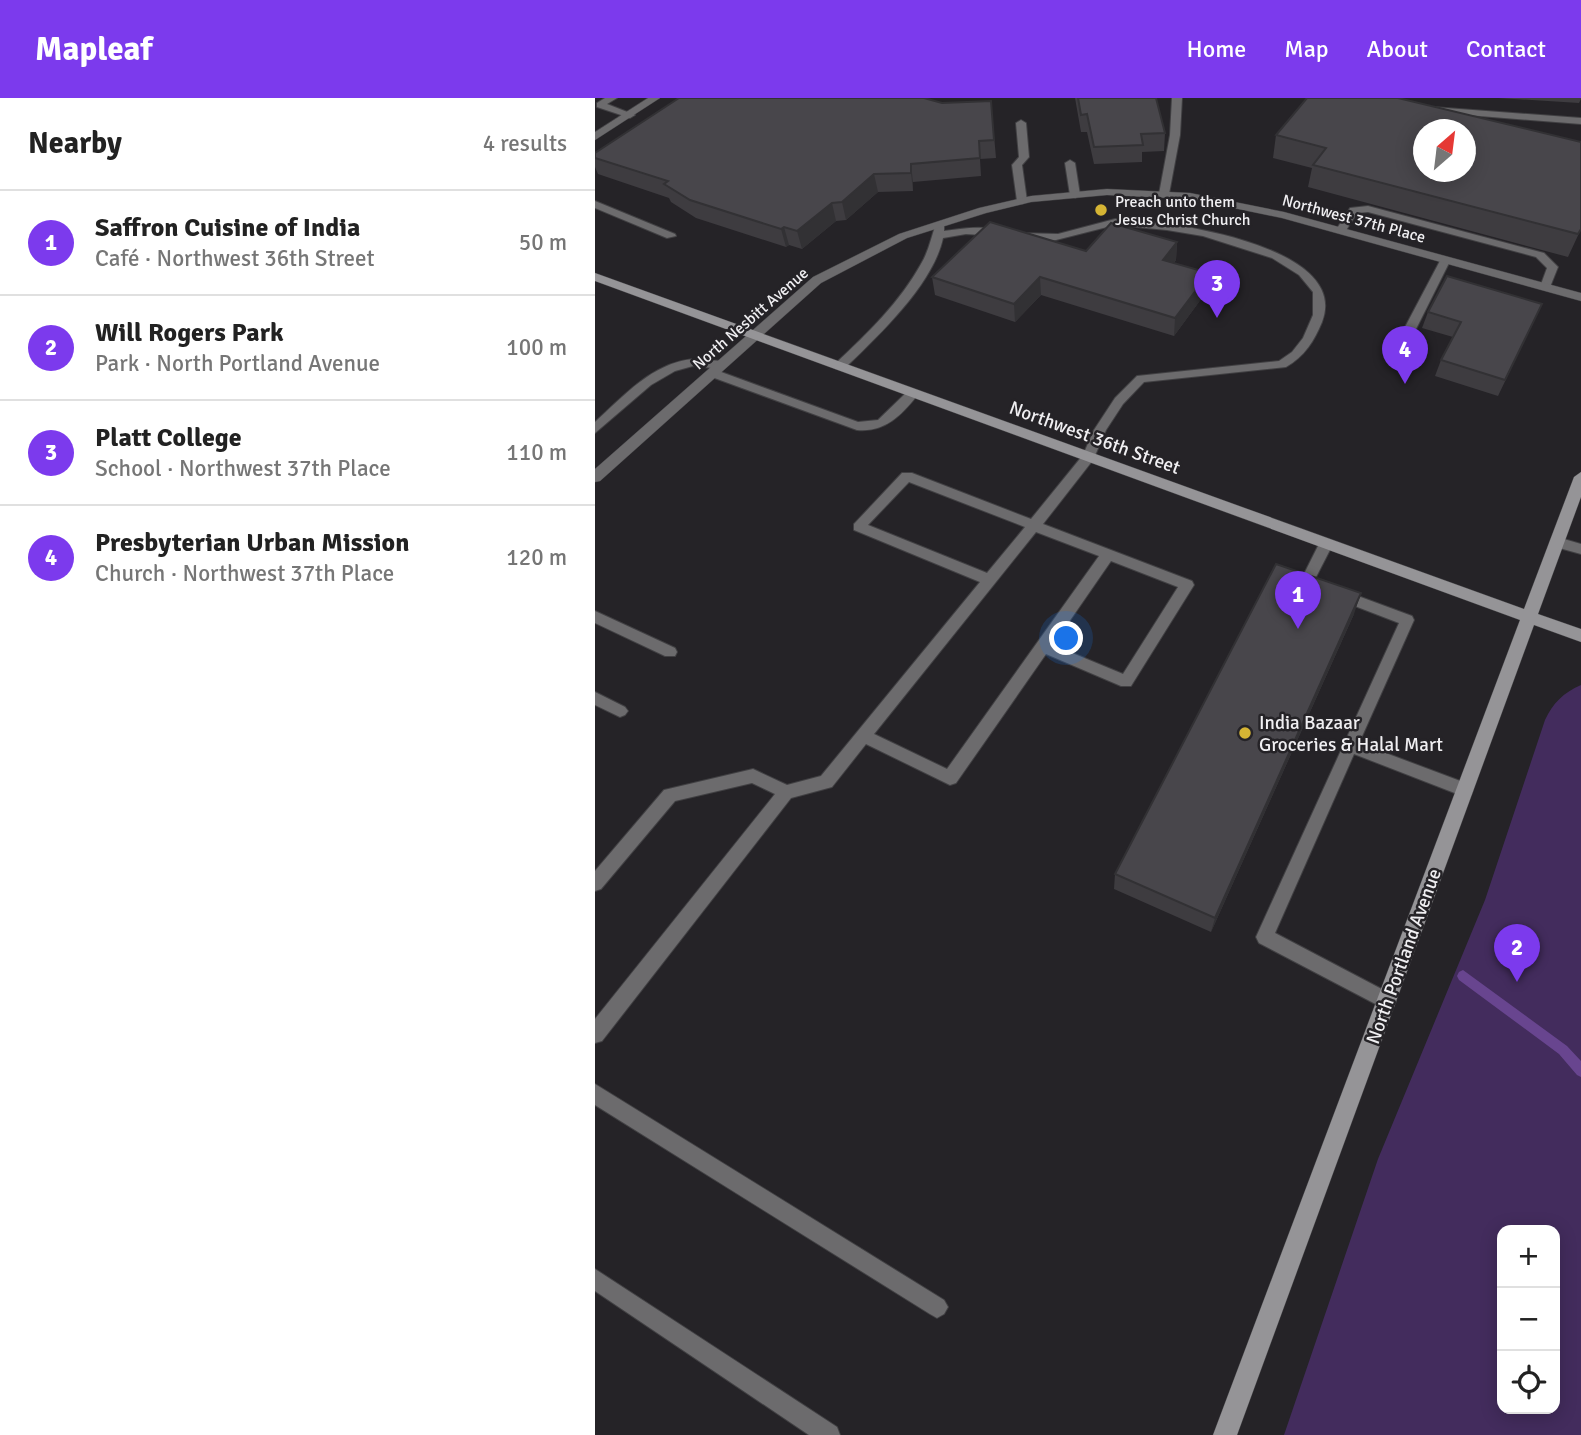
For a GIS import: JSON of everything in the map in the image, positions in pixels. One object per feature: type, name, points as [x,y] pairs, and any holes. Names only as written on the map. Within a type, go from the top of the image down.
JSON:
[{"type":"main road","name":"Northwest 36th Street","points":[[595,277],[1581,636]]},
{"type":"main road","name":"North Portland Avenue","points":[[1225,1435],[1581,477]]},
{"type":"street","points":[[595,137],[656,98]]},
{"type":"street","name":"Northwest 37th Place","points":[[1026,200],[1107,192],[1190,196],[1284,215],[1581,298]]},
{"type":"street","name":"North Nesbitt Avenue","points":[[595,477],[817,281],[903,236],[939,229],[1026,200]]},
{"type":"lane","points":[[612,98],[600,106],[630,115]]},
{"type":"lane","points":[[1164,194],[1175,135],[1177,98]]},
{"type":"lane","points":[[1441,98],[1444,110]]},
{"type":"lane","points":[[1418,108],[1581,121]]},
{"type":"lane","points":[[1543,129],[1550,119]]},
{"type":"lane","points":[[1021,122],[1024,157],[1017,165],[1026,200]]},
{"type":"lane","points":[[1070,163],[1076,195]]},
{"type":"lane","points":[[595,204],[671,236]]},
{"type":"lane","points":[[1341,230],[1353,210],[1368,209],[1540,255],[1553,267],[1545,288]]},
{"type":"lane","points":[[595,1034],[786,792],[826,782],[1089,457],[1100,430],[1119,401],[1141,379],[1282,364],[1299,355],[1310,340],[1321,308],[1317,289],[1306,274],[1287,260],[1209,234],[1114,222],[1063,236],[1038,238],[1008,233],[939,229],[924,271],[870,337],[840,366]]},
{"type":"lane","points":[[1406,350],[1409,329],[1446,259]]},
{"type":"lane","points":[[595,429],[650,381],[669,369],[694,362],[718,369],[857,426],[871,429],[881,425],[912,393]]},
{"type":"lane","points":[[990,580],[859,527],[907,476],[1187,584],[1126,682],[1043,647]]},
{"type":"lane","points":[[1557,542],[1581,550]]},
{"type":"lane","points":[[1326,544],[1307,582],[1407,621],[1265,937],[1387,1001]]},
{"type":"lane","points":[[864,736],[950,778],[1108,554]]},
{"type":"lane","points":[[595,617],[670,652]]},
{"type":"lane","points":[[595,698],[620,710]]},
{"type":"lane","points":[[1350,746],[1465,790]]},
{"type":"lane","points":[[595,883],[670,795],[753,776],[786,792]]},
{"type":"lane","points":[[595,1094],[937,1307]]},
{"type":"lane","points":[[595,1279],[829,1435]]},
{"type":"shaded area","points":[[1581,685],[1581,1435],[1284,1435],[1378,1159],[1485,900],[1545,720],[1551,708],[1564,695]]},
{"type":"building","points":[[679,98],[924,98],[942,103],[991,101],[994,140],[979,141],[980,158],[911,164],[911,173],[874,174],[842,202],[832,203],[797,231],[784,227],[781,229],[690,200],[664,184],[668,181],[595,158],[595,153]]},
{"type":"building","points":[[1078,98],[1156,98],[1165,133],[1141,134],[1143,145],[1094,147],[1087,114],[1081,115]]},
{"type":"building","points":[[1307,98],[1398,98],[1581,142],[1581,229],[1578,234],[1313,165],[1326,148],[1276,135]]},
{"type":"building","points":[[990,222],[1086,251],[1111,223],[1177,242],[1163,260],[1209,273],[1175,318],[1040,277],[1014,304],[932,277]]},
{"type":"building","points":[[1447,276],[1542,304],[1505,380],[1441,360],[1461,322],[1428,312]]},
{"type":"building","points":[[1276,564],[1361,593],[1215,918],[1115,874]]},
{"type":"waterway","points":[[1463,976],[1563,1050],[1581,1071]]},
{"type":"place","name":"Preach unto them Jesus Christ Church","points":[[1101,210]]},
{"type":"place","name":"Platt College","points":[[1217,318]]},
{"type":"place","name":"Presbyterian Urban Mission","points":[[1405,384]]},
{"type":"place","name":"Saffron Cuisine of India","points":[[1298,629]]},
{"type":"place","name":"India Bazaar Groceries & Halal Mart","points":[[1245,733]]},
{"type":"place","name":"Will Rogers Park","points":[[1517,982]]}]
